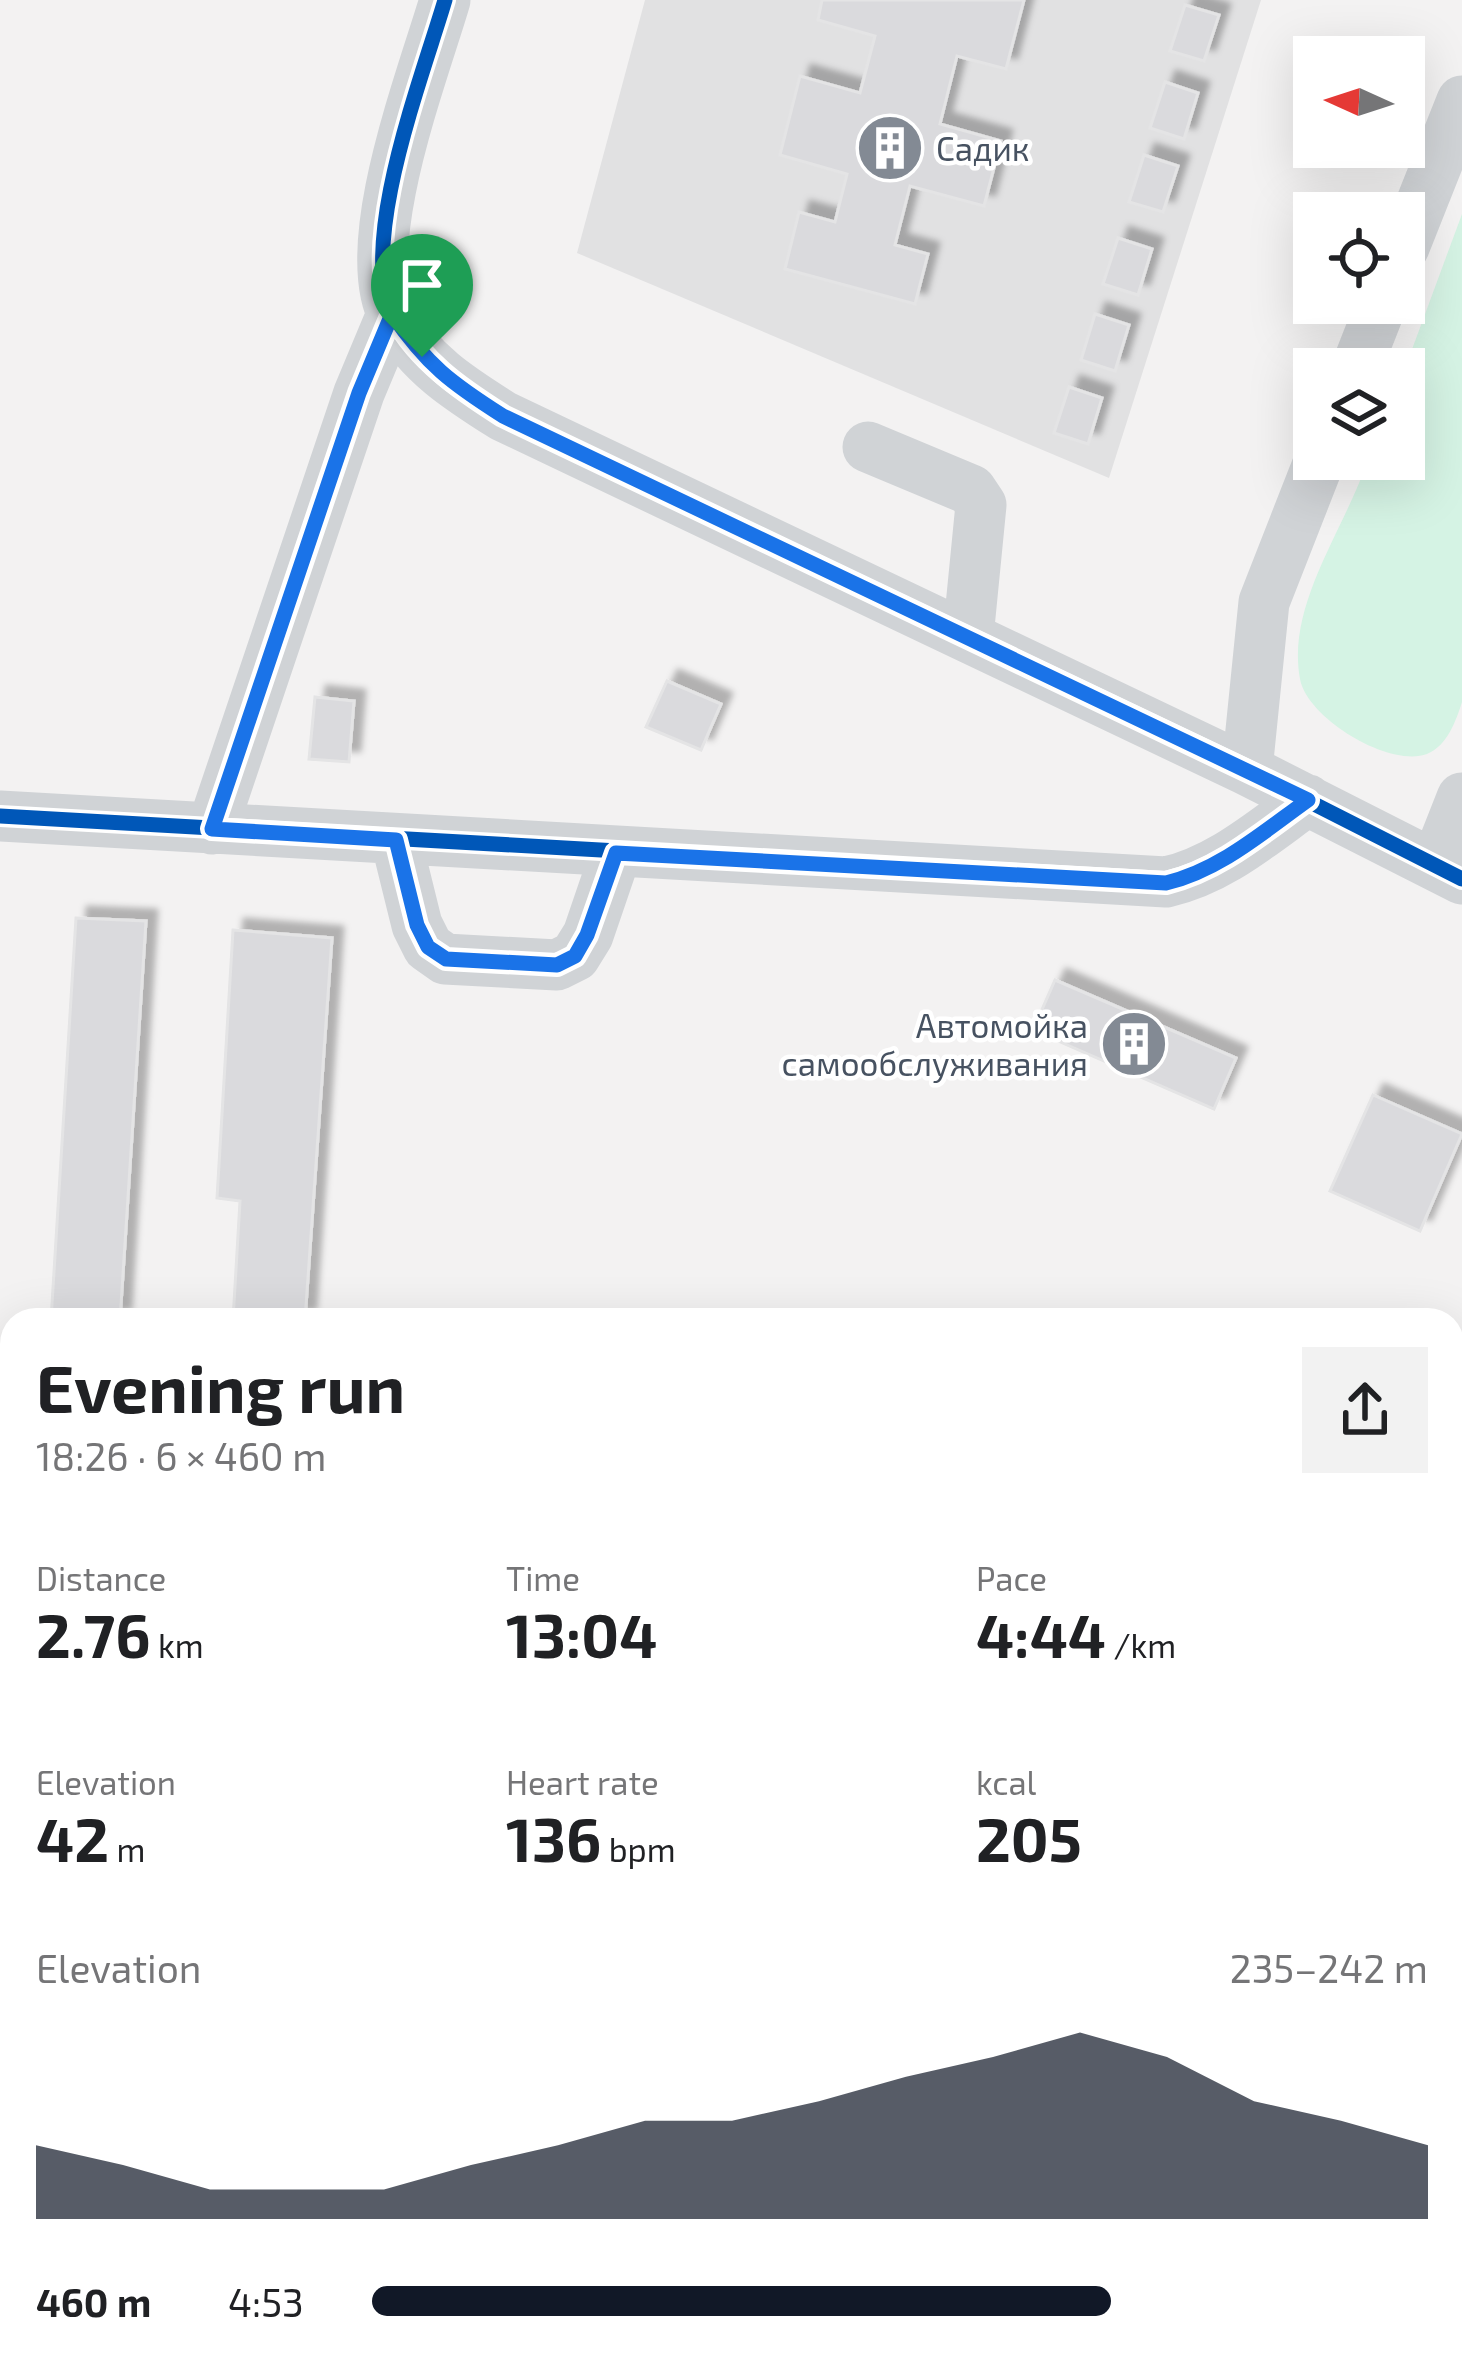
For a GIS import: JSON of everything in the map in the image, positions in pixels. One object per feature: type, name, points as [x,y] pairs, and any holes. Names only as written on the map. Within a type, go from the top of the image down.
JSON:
[{"type":"street","points":[[445,0],[384,221],[381,273],[392,314],[422,357],[452,384],[503,416],[1247,770],[1449,872],[1462,798]]},
{"type":"street","points":[[1425,194],[1462,100]]},
{"type":"street","points":[[212,829],[359,393],[392,314]]},
{"type":"street","points":[[868,447],[971,490],[981,506],[968,637]]},
{"type":"street","points":[[1247,770],[1264,602],[1312,480]]},
{"type":"street","points":[[0,816],[1166,883],[1194,876],[1231,855],[1308,800]]},
{"type":"street","points":[[396,840],[417,925],[428,947],[446,959],[557,965],[575,956],[616,853]]},
{"type":"shaded area","points":[[645,0],[1261,0],[1109,478],[577,253]]},
{"type":"green space","points":[[1462,214],[1462,702],[1440,745],[1427,754],[1411,756],[1372,747],[1333,724],[1306,694],[1298,651],[1320,567],[1360,480],[1425,480],[1425,348],[1412,348]]},
{"type":"building","name":"Садик","points":[[822,0],[1024,0],[1006,69],[957,56],[940,124],[1001,141],[984,206],[910,186],[895,245],[928,254],[915,304],[785,269],[799,212],[835,222],[847,174],[780,155],[800,76],[860,93],[875,36],[818,20]]},
{"type":"building","points":[[1185,5],[1219,15],[1204,61],[1170,51]]},
{"type":"building","points":[[1165,82],[1198,93],[1184,139],[1150,128]]},
{"type":"building","points":[[1144,155],[1178,166],[1163,212],[1129,202]]},
{"type":"building","points":[[1118,238],[1152,249],[1138,295],[1103,284]]},
{"type":"building","points":[[1095,314],[1129,325],[1115,371],[1081,360]]},
{"type":"building","points":[[1069,387],[1102,398],[1088,444],[1054,433]]},
{"type":"building","points":[[667,681],[721,704],[701,750],[646,727]]},
{"type":"building","points":[[315,697],[354,701],[349,762],[309,759]]},
{"type":"building","points":[[76,918],[146,921],[121,1308],[52,1308]]},
{"type":"building","points":[[233,930],[332,938],[306,1308],[234,1308],[240,1201],[217,1198]]},
{"type":"building","name":"Автомойка самообслуживания","points":[[1055,980],[1236,1058],[1214,1109],[1033,1030]]},
{"type":"building","points":[[1373,1095],[1462,1134],[1420,1231],[1330,1191]]},
{"type":"cycle path","points":[[445,0],[397,160],[383,248],[384,286],[394,317],[442,374],[503,416],[1247,770],[1462,879]]},
{"type":"cycle path","points":[[0,816],[1166,882],[1223,859],[1308,800]]},
{"type":"place","name":"Садик","points":[[890,148]]},
{"type":"place","name":"Автомойка самообслуживания","points":[[1134,1044]]},
{"type":"route","points":[[392,314],[422,357],[452,384],[503,416],[1308,800],[1231,855],[1194,876],[1166,883],[616,853],[575,956],[557,965],[446,959],[428,947],[417,925],[396,840],[212,829],[359,393],[392,314]]}]
